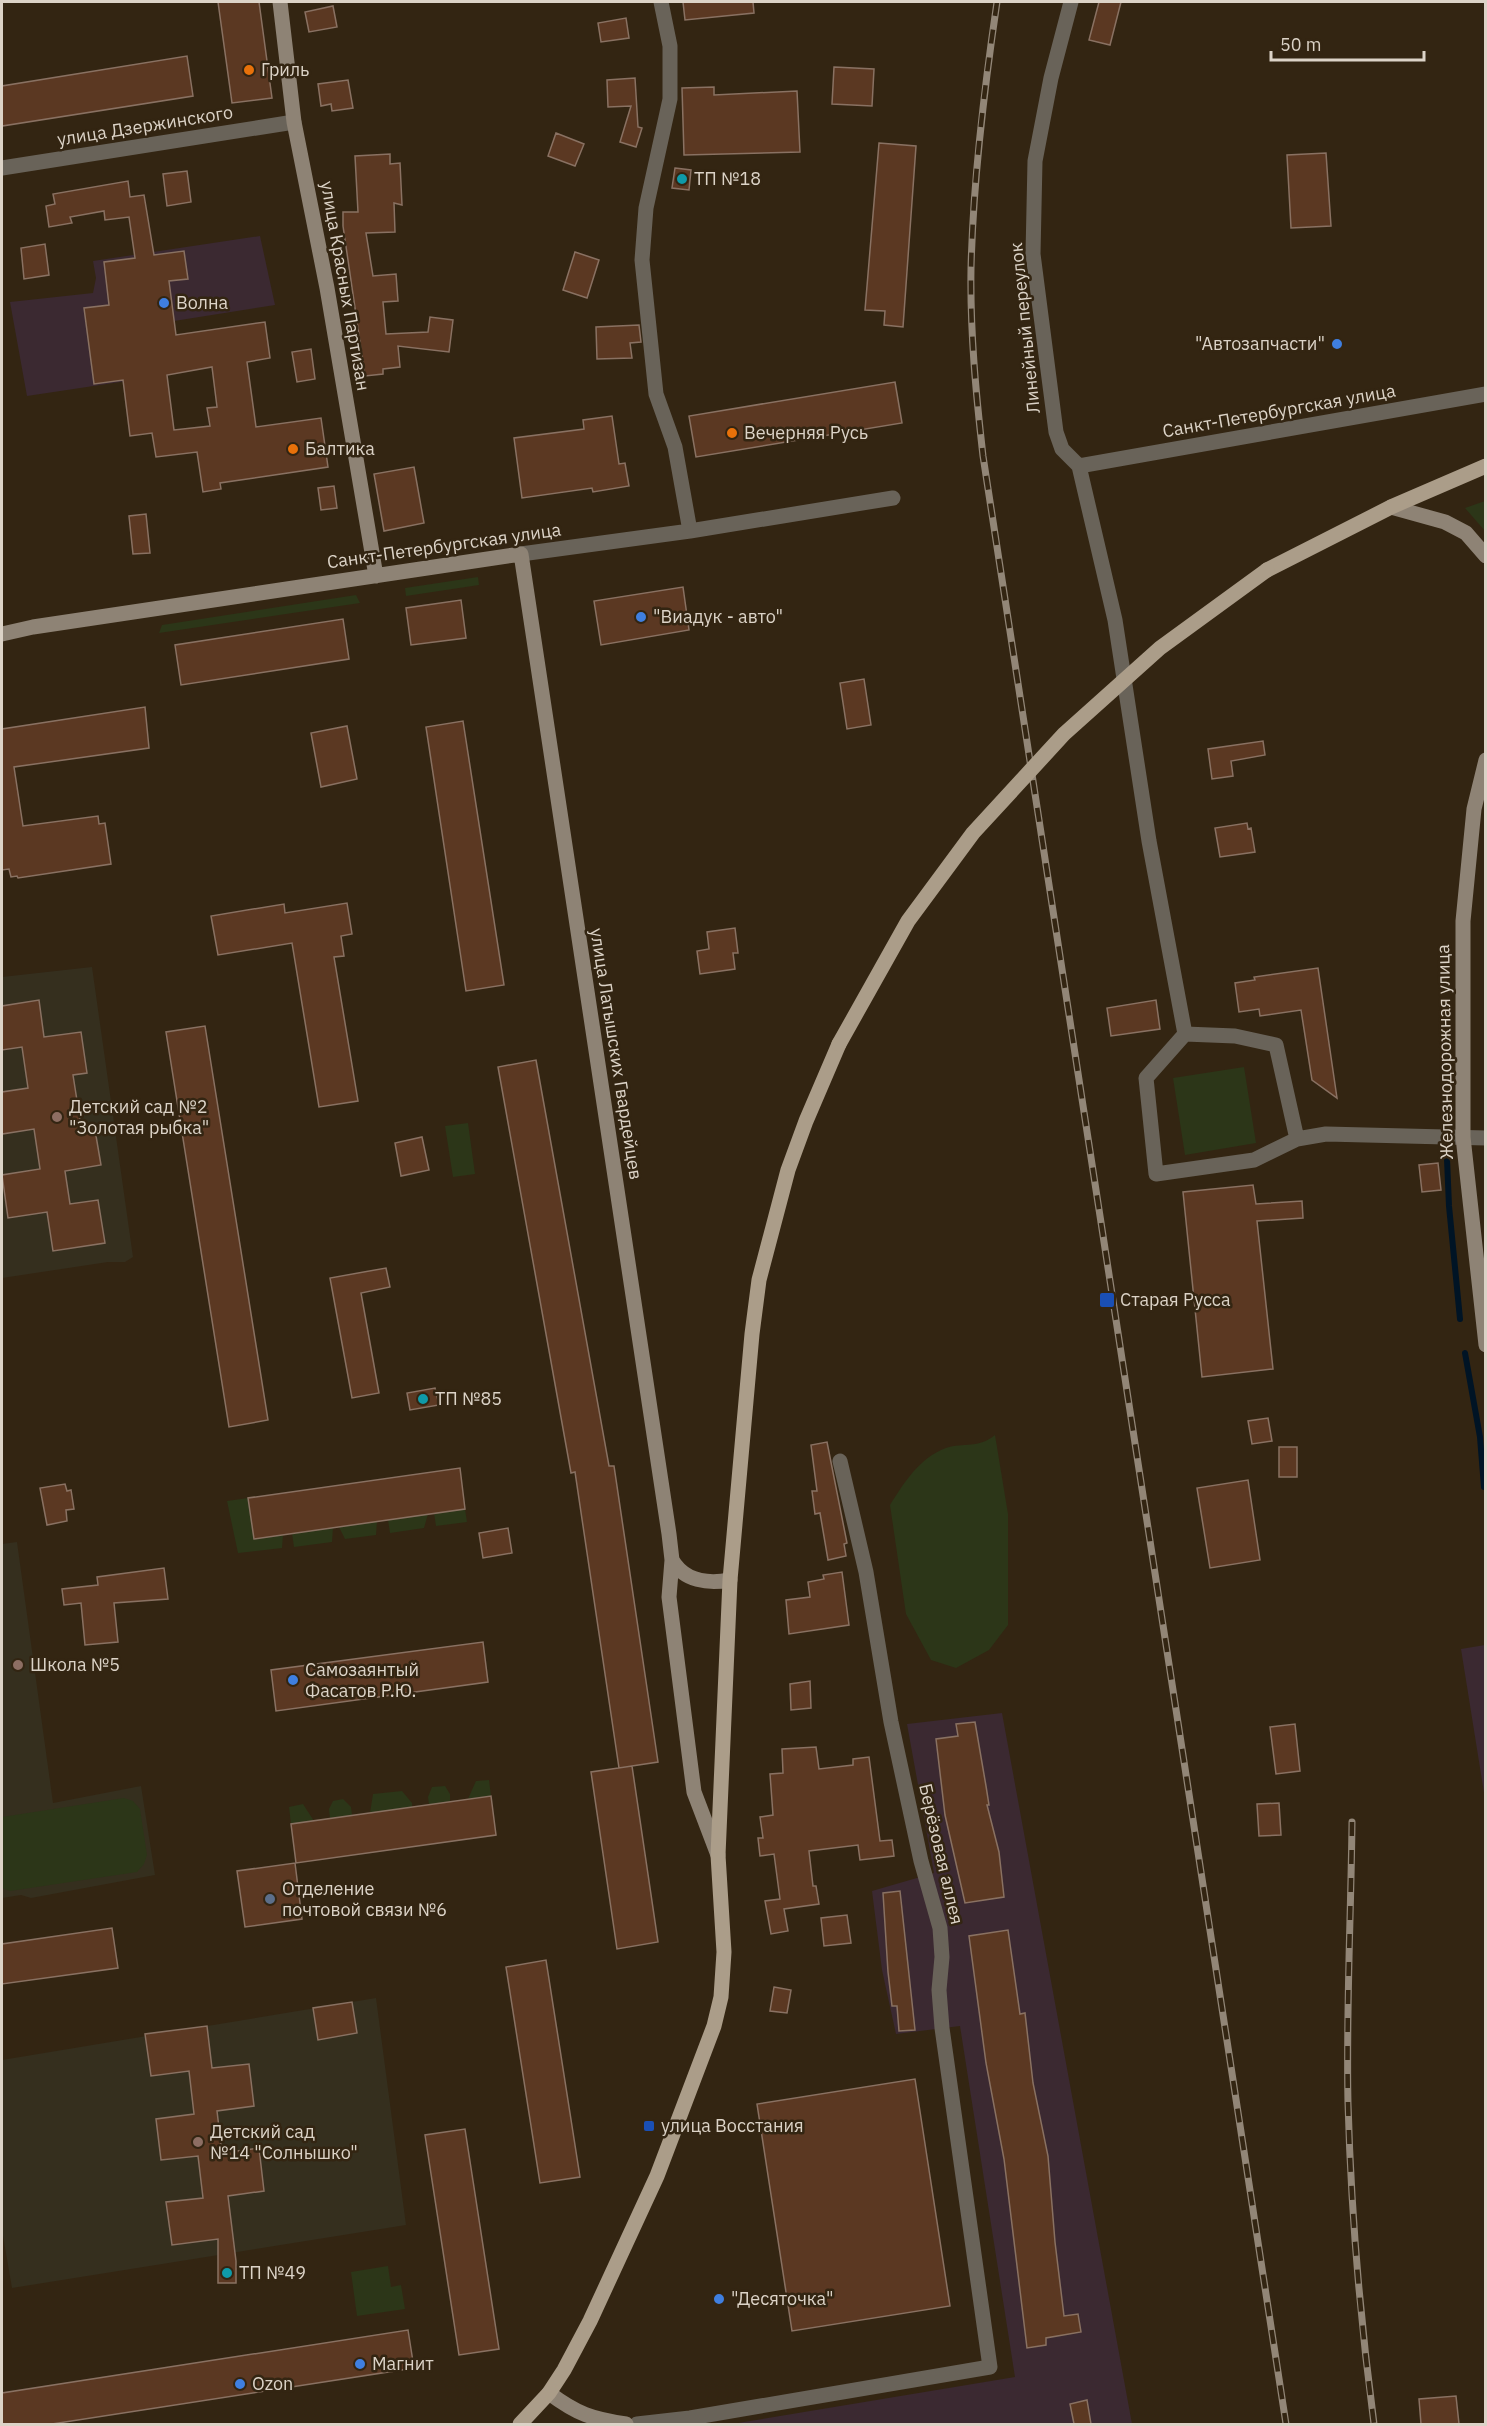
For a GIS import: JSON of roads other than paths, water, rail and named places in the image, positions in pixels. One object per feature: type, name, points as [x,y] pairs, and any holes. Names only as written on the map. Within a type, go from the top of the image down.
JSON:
[{"type":"main road","name":"улица Красных Партизан","points":[[280,2],[294,122],[327,288],[376,576]]},
{"type":"main road","points":[[520,2424],[549,2393],[580,2340],[635,2227],[670,2145],[714,2026],[721,1997],[724,1952],[718,1855],[730,1580],[752,1334],[759,1280],[788,1170],[839,1044],[908,921],[973,833],[1064,734],[1160,648],[1267,570],[1391,507],[1485,466]]},
{"type":"main road","points":[[1391,507],[1452,526],[1466,534],[1485,556]]},
{"type":"main road","name":"Санкт-Петербургская улица","points":[[2,634],[521,554]]},
{"type":"main road","name":"улица Латышских Гвардейцев","points":[[521,554],[672,1560],[669,1597],[694,1792],[718,1855]]},
{"type":"main road","name":"Железнодорожная улица","points":[[1485,760],[1474,810],[1463,921],[1463,1137],[1485,1345]]},
{"type":"main road","points":[[672,1560],[682,1572],[702,1581],[730,1580]]},
{"type":"main road","points":[[549,2393],[568,2407],[593,2419],[626,2424]]},
{"type":"street","points":[[661,2],[670,46],[670,99],[646,208],[642,260],[656,394],[675,447],[690,531]]},
{"type":"street","name":"Линейный переулок","points":[[1071,2],[1051,78],[1035,161],[1033,254],[1056,432],[1062,450],[1079,466]]},
{"type":"street","name":"улица Дзержинского","points":[[2,168],[294,122]]},
{"type":"street","name":"Санкт-Петербургская улица","points":[[1079,466],[1485,394]]},
{"type":"street","points":[[1079,466],[1116,620],[1149,841],[1185,1034]]},
{"type":"street","name":"Санкт-Петербургская улица","points":[[521,554],[690,531],[893,498]]},
{"type":"street","points":[[1185,1034],[1235,1036],[1276,1045],[1297,1139]]},
{"type":"street","points":[[1185,1034],[1146,1078],[1156,1174],[1254,1160],[1297,1139],[1326,1134],[1485,1138]]},
{"type":"street","name":"Берёзовая аллея","points":[[637,2424],[690,2418],[990,2367],[942,2028],[939,1990],[942,1957],[940,1928],[921,1861],[891,1722],[866,1572],[840,1461]]},
{"type":"waterway","points":[[1447,1159],[1449,1206],[1460,1319]]},
{"type":"waterway","points":[[1465,1353],[1480,1437],[1484,1487]]},
{"type":"railway","points":[[997,2],[980,135],[971,269],[974,363],[983,456],[1286,2424]]},
{"type":"railway","points":[[1352,1822],[1348,2033],[1349,2143],[1364,2344],[1374,2424]]},
{"type":"place","name":"Гриль","points":[[249,70]]},
{"type":"place","name":"ТП №18","points":[[682,179]]},
{"type":"place","name":"Волна","points":[[164,303]]},
{"type":"place","name":"\"Автозапчасти\"","points":[[1337,344]]},
{"type":"place","name":"Вечерняя Русь","points":[[732,433]]},
{"type":"place","name":"Балтика","points":[[293,449]]},
{"type":"place","name":"\"Виадук - авто\"","points":[[641,617]]},
{"type":"place","name":"Детский сад №2 \"Золотая рыбка\"","points":[[57,1117]]},
{"type":"place","name":"Старая Русса","points":[[1107,1300]]},
{"type":"place","name":"ТП №85","points":[[423,1399]]},
{"type":"place","name":"Школа №5","points":[[18,1665]]},
{"type":"place","name":"Самозаянтый Фасатов Р.Ю.","points":[[293,1680]]},
{"type":"place","name":"Отделение почтовой связи №6","points":[[270,1899]]},
{"type":"place","name":"улица Восстания","points":[[649,2126]]},
{"type":"place","name":"Детский сад №14 \"Солнышко\"","points":[[198,2142]]},
{"type":"place","name":"ТП №49","points":[[227,2273]]},
{"type":"place","name":"\"Десяточка\"","points":[[719,2299]]},
{"type":"place","name":"Магнит","points":[[360,2364]]},
{"type":"place","name":"Ozon","points":[[240,2384]]}]
